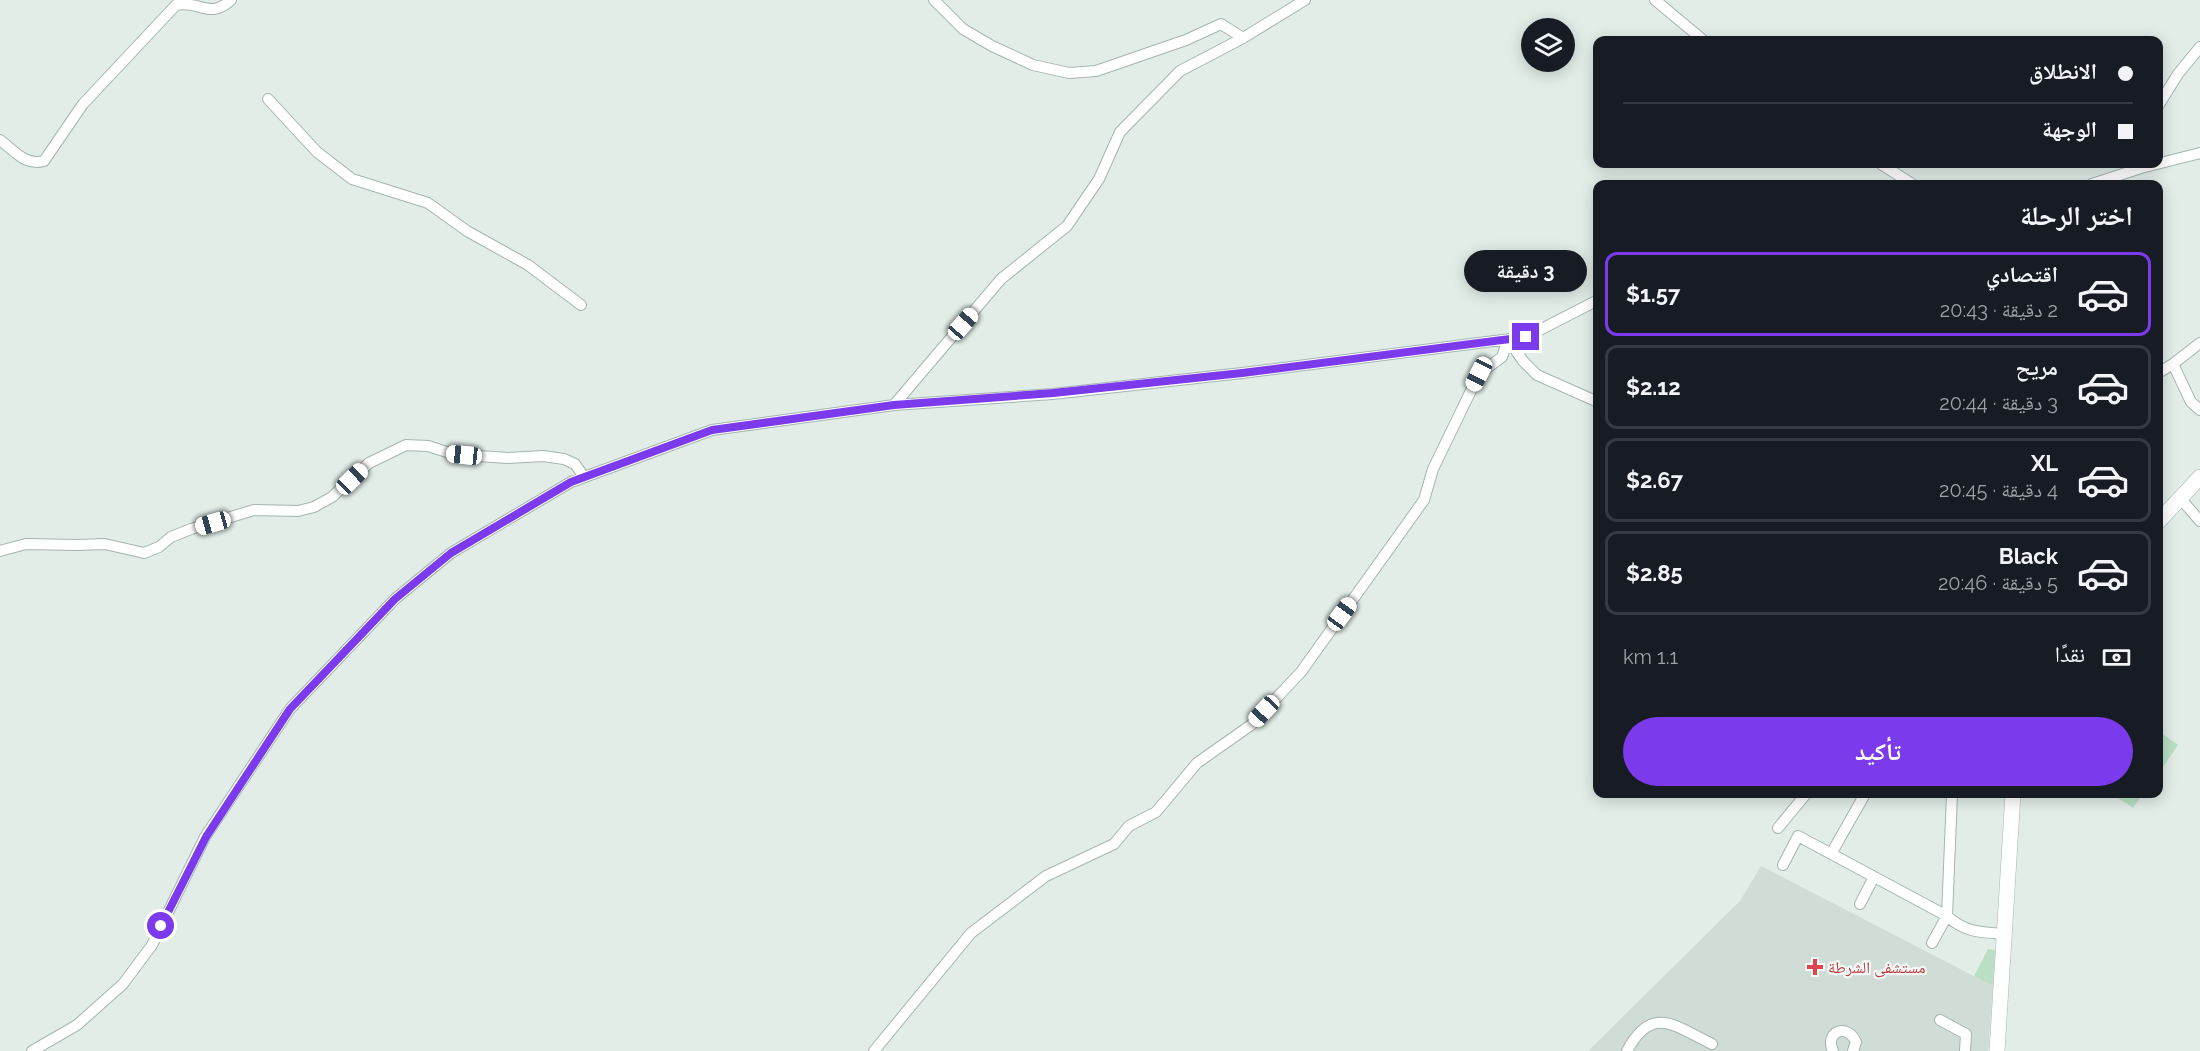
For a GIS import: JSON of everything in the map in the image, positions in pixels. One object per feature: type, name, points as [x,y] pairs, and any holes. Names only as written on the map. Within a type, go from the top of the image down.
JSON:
[{"type":"street","points":[[0,140],[25,160],[35,164],[44,161],[83,104],[176,5],[188,2],[215,9],[223,7],[231,0]]},
{"type":"street","points":[[934,0],[963,29],[992,46],[1034,65],[1069,73],[1096,71],[1186,40],[1221,24],[1243,38]]},
{"type":"street","points":[[894,405],[1001,279],[1067,226],[1099,179],[1120,132],[1180,71],[1243,38],[1305,0]]},
{"type":"street","points":[[1655,0],[1698,36]]},
{"type":"street","points":[[2163,98],[2178,74],[2200,47]]},
{"type":"street","points":[[268,99],[317,152],[352,178],[428,203],[467,231],[528,265],[581,305]]},
{"type":"street","points":[[2163,161],[2200,153]]},
{"type":"street","points":[[1887,168],[1906,180]]},
{"type":"street","points":[[2103,180],[2135,168]]},
{"type":"street","points":[[32,1051],[77,1025],[123,984],[152,945],[206,837],[290,709],[395,599],[451,553],[571,482],[712,430],[894,405],[1065,392],[1242,373],[1526,337],[1593,303]]},
{"type":"street","points":[[1508,339],[1523,361],[1537,375],[1593,400]]},
{"type":"street","points":[[874,1051],[971,933],[1046,876],[1114,844],[1129,826],[1156,812],[1197,763],[1251,725],[1301,672],[1424,500],[1433,469],[1479,374],[1502,357],[1508,339]]},
{"type":"street","points":[[2163,370],[2200,343]]},
{"type":"street","points":[[2173,364],[2191,402],[2200,410]]},
{"type":"street","points":[[0,551],[26,544],[105,544],[144,553],[159,547],[171,537],[191,529],[254,510],[298,511],[314,507],[332,496],[369,463],[406,446],[428,446],[450,453],[479,456],[508,458],[543,456],[564,459],[575,464],[584,477]]},
{"type":"street","points":[[2163,517],[2200,477]]},
{"type":"street","points":[[2180,498],[2200,520]]},
{"type":"street","points":[[1778,828],[1803,798]]},
{"type":"street","points":[[1831,854],[1863,798]]},
{"type":"street","points":[[1932,943],[1947,916],[1952,798]]},
{"type":"street","points":[[1997,1051],[2013,798]]},
{"type":"street","points":[[1783,865],[1798,836],[1947,916],[1967,930],[2004,934]]},
{"type":"street","points":[[1860,904],[1874,877]]},
{"type":"street","points":[[1940,1020],[1965,1034],[1965,1051]]},
{"type":"street","points":[[1627,1051],[1634,1036],[1644,1026],[1657,1022],[1672,1025],[1712,1044]]},
{"type":"street","points":[[1833,1051],[1830,1045],[1832,1037],[1838,1032],[1846,1031],[1853,1035],[1856,1042],[1855,1051]]},
{"type":"shaded area","name":"مستشفى الشرطة","points":[[1761,866],[1993,986],[1988,1051],[1588,1051],[1740,901]]},
{"type":"green space","points":[[2163,734],[2178,745],[2163,767]]},
{"type":"green space","points":[[2118,798],[2140,798],[2133,808]]},
{"type":"green space","points":[[1988,949],[1995,950],[1993,986],[1974,976]]},
{"type":"place","name":"مستشفى الشرطة","points":[[1815,967]]},
{"type":"route","points":[[161,926],[206,837],[290,709],[395,599],[451,553],[571,482],[712,430],[894,405],[1053,393],[1242,373],[1526,337]]}]
